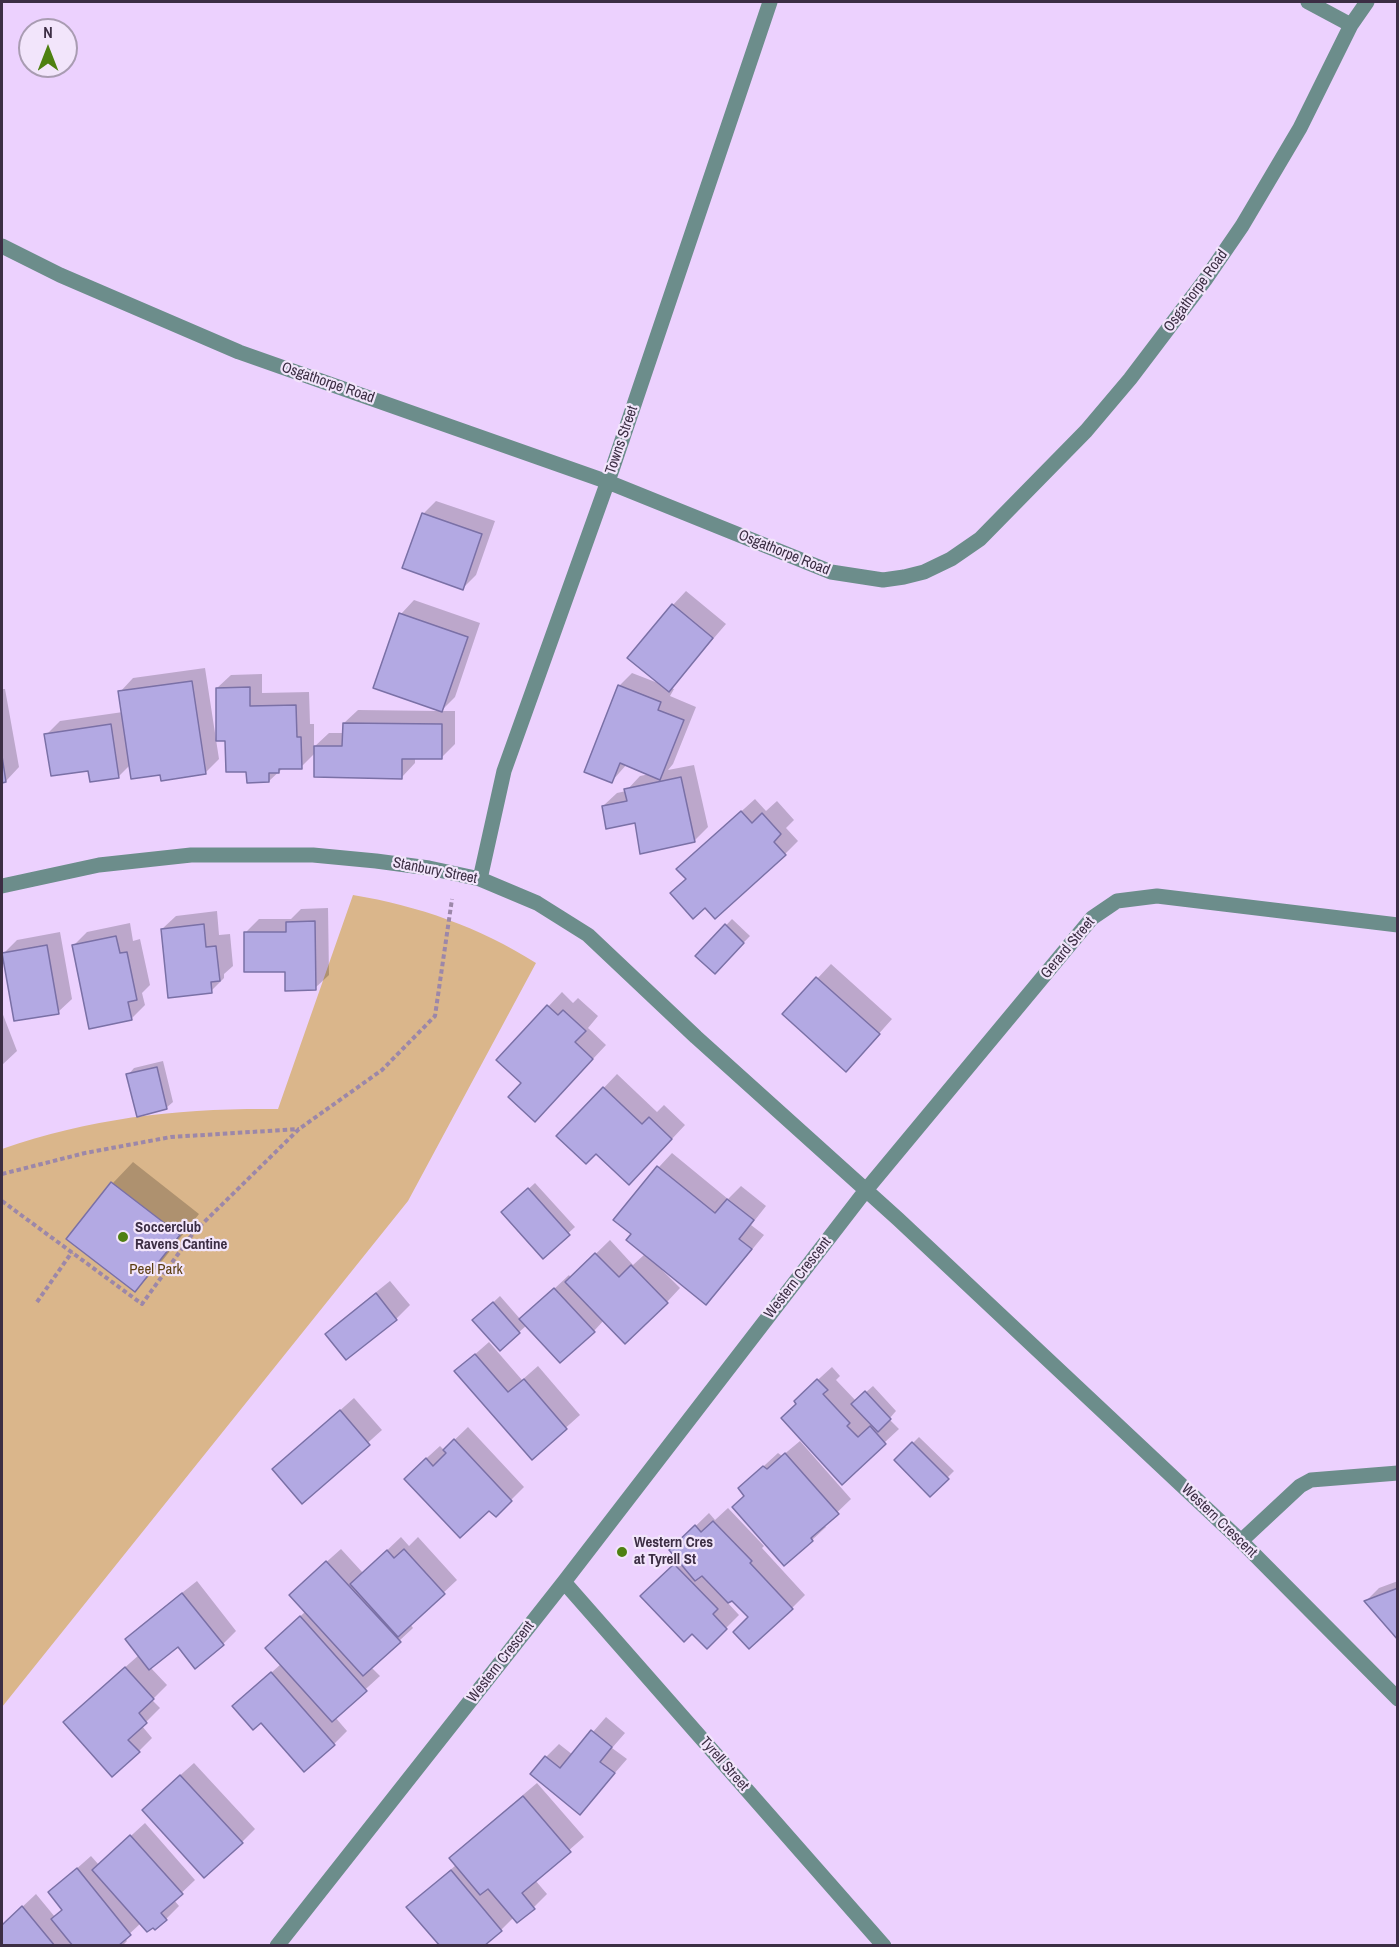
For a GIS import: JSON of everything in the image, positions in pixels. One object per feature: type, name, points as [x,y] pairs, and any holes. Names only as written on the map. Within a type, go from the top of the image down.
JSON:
[{"type":"street","name":"Towns Street","points":[[480,879],[504,771],[608,482],[770,2]]},
{"type":"street","points":[[1308,2],[1351,25]]},
{"type":"street","name":"Osgathorpe Road","points":[[2,246],[60,275],[239,352],[608,482],[831,572],[883,580],[924,572],[951,559],[980,538],[1086,431],[1130,379],[1205,280],[1242,226],[1300,128],[1351,25],[1367,2]]},
{"type":"street","name":"Stanbury Street","points":[[2,886],[99,865],[202,855],[313,855],[376,861],[480,879],[537,903],[588,935],[696,1037],[866,1190]]},
{"type":"street","name":"Gerard Street","points":[[866,1190],[1092,918],[1117,901],[1157,896],[1396,920]]},
{"type":"street","name":"Western Crescent","points":[[277,1946],[564,1582],[866,1190],[1241,1541],[1398,1699]]},
{"type":"street","points":[[1241,1541],[1300,1486],[1311,1480],[1398,1473]]},
{"type":"street","name":"Tyrell Street","points":[[564,1582],[884,1946]]},
{"type":"path","points":[[2,1201],[142,1304],[194,1232],[299,1129],[382,1070],[435,1016],[456,874]]},
{"type":"path","points":[[2,1174],[85,1153],[171,1137],[299,1129]]},
{"type":"path","points":[[37,1302],[72,1252]]},
{"type":"green space","name":"Peel Park","points":[[353,895],[401,905],[448,920],[493,939],[536,963],[408,1201],[2,1707],[2,1149],[70,1129],[138,1117],[207,1110],[278,1109]]},
{"type":"building","points":[[422,513],[482,534],[463,590],[402,568]]},
{"type":"building","points":[[672,604],[713,638],[669,692],[627,658]]},
{"type":"building","points":[[399,613],[468,637],[442,712],[373,688]]},
{"type":"building","points":[[192,681],[206,774],[161,781],[160,775],[131,779],[118,691]]},
{"type":"building","points":[[618,685],[661,702],[658,710],[684,720],[660,780],[620,763],[612,783],[584,772]]},
{"type":"building","points":[[250,687],[250,706],[296,705],[297,737],[301,737],[302,769],[279,769],[279,773],[269,773],[269,782],[247,783],[246,772],[226,772],[225,741],[216,741],[216,688]]},
{"type":"building","points":[[343,723],[442,724],[442,759],[402,759],[402,779],[314,777],[314,746],[342,746]]},
{"type":"building","points":[[111,724],[119,778],[90,782],[88,771],[51,776],[44,734]]},
{"type":"building","points":[[2,756],[6,782],[2,783]]},
{"type":"building","points":[[681,777],[695,842],[640,854],[635,823],[606,829],[602,806],[627,801],[624,789]]},
{"type":"building","points":[[741,811],[752,823],[762,813],[781,834],[774,842],[786,855],[715,919],[705,908],[693,919],[670,893],[686,879],[676,869]]},
{"type":"building","points":[[315,921],[316,990],[285,991],[285,972],[244,972],[244,932],[286,932],[286,922]]},
{"type":"building","points":[[204,924],[206,947],[216,946],[220,981],[211,982],[212,993],[168,998],[161,929]]},
{"type":"building","points":[[725,924],[744,943],[715,974],[695,956]]},
{"type":"building","points":[[116,936],[120,953],[127,952],[137,1000],[128,1002],[132,1020],[89,1029],[72,945]]},
{"type":"building","points":[[47,945],[59,1014],[14,1021],[2,953]]},
{"type":"building","points":[[816,977],[880,1034],[846,1072],[782,1014]]},
{"type":"building","points":[[547,1005],[558,1015],[563,1010],[586,1031],[575,1042],[593,1059],[535,1122],[508,1097],[521,1083],[496,1060]]},
{"type":"building","points":[[157,1067],[167,1109],[137,1117],[126,1074]]},
{"type":"building","points":[[603,1087],[642,1124],[649,1117],[672,1139],[629,1185],[596,1154],[586,1164],[556,1136]]},
{"type":"building","points":[[657,1166],[715,1213],[727,1199],[754,1220],[739,1239],[752,1249],[706,1305],[626,1240],[631,1234],[613,1220]]},
{"type":"building","name":"Soccerclub Ravens Cantine","points":[[111,1182],[180,1235],[135,1292],[66,1239]]},
{"type":"building","points":[[528,1188],[570,1235],[543,1259],[501,1212]]},
{"type":"building","points":[[595,1253],[619,1277],[631,1265],[668,1303],[625,1344],[565,1282]]},
{"type":"building","points":[[554,1288],[595,1332],[560,1363],[519,1319]]},
{"type":"building","points":[[376,1293],[397,1320],[346,1360],[325,1334]]},
{"type":"building","points":[[493,1302],[520,1333],[500,1351],[472,1320]]},
{"type":"building","points":[[475,1354],[508,1392],[524,1379],[567,1429],[532,1460],[454,1371]]},
{"type":"building","points":[[817,1379],[828,1390],[823,1394],[850,1423],[847,1426],[858,1437],[870,1426],[886,1444],[842,1485],[781,1418],[796,1404],[794,1401]]},
{"type":"building","points":[[865,1391],[891,1419],[878,1432],[851,1404]]},
{"type":"building","points":[[340,1410],[370,1445],[302,1504],[272,1469]]},
{"type":"building","points":[[454,1439],[512,1501],[496,1517],[489,1511],[460,1538],[404,1479],[426,1458],[433,1466],[446,1453],[443,1450]]},
{"type":"building","points":[[912,1442],[949,1479],[930,1497],[894,1460]]},
{"type":"building","points":[[785,1453],[839,1514],[784,1566],[732,1507],[744,1496],[738,1488],[763,1466],[767,1469]]},
{"type":"building","points":[[713,1521],[752,1561],[750,1563],[793,1609],[749,1649],[733,1632],[748,1617],[732,1601],[728,1603],[702,1576],[695,1581],[669,1550],[695,1525],[701,1532]]},
{"type":"building","points":[[404,1549],[445,1594],[398,1637],[350,1584],[387,1550],[394,1558]]},
{"type":"building","points":[[326,1561],[401,1642],[363,1676],[289,1595]]},
{"type":"building","points":[[674,1564],[718,1609],[713,1614],[727,1629],[707,1649],[692,1634],[684,1642],[640,1596]]},
{"type":"building","points":[[1398,1588],[1398,1640],[1364,1601]]},
{"type":"building","points":[[182,1593],[224,1645],[195,1669],[178,1647],[149,1670],[125,1639]]},
{"type":"building","points":[[300,1616],[367,1691],[332,1722],[265,1648]]},
{"type":"building","points":[[125,1667],[154,1699],[139,1713],[147,1723],[128,1740],[140,1752],[112,1777],[63,1722]]},
{"type":"building","points":[[271,1672],[335,1745],[304,1772],[261,1723],[253,1730],[232,1706]]},
{"type":"building","points":[[591,1730],[612,1747],[600,1762],[615,1773],[580,1815],[530,1774],[545,1756],[560,1768]]},
{"type":"building","points":[[180,1775],[243,1843],[204,1878],[142,1810]]},
{"type":"building","points":[[523,1796],[571,1852],[522,1893],[535,1909],[517,1923],[488,1889],[480,1895],[449,1858]]},
{"type":"building","points":[[130,1835],[183,1894],[161,1913],[167,1920],[155,1930],[153,1928],[147,1932],[92,1870]]},
{"type":"building","points":[[77,1868],[131,1935],[118,1946],[73,1946],[51,1919],[62,1910],[48,1892]]},
{"type":"building","points":[[451,1870],[502,1931],[484,1946],[440,1946],[406,1907]]},
{"type":"building","points":[[22,1906],[55,1946],[2,1946],[2,1925]]},
{"type":"place","name":"Soccerclub Ravens Cantine","points":[[123,1237]]},
{"type":"place","name":"Western Cres at Tyrell St","points":[[622,1552]]}]
